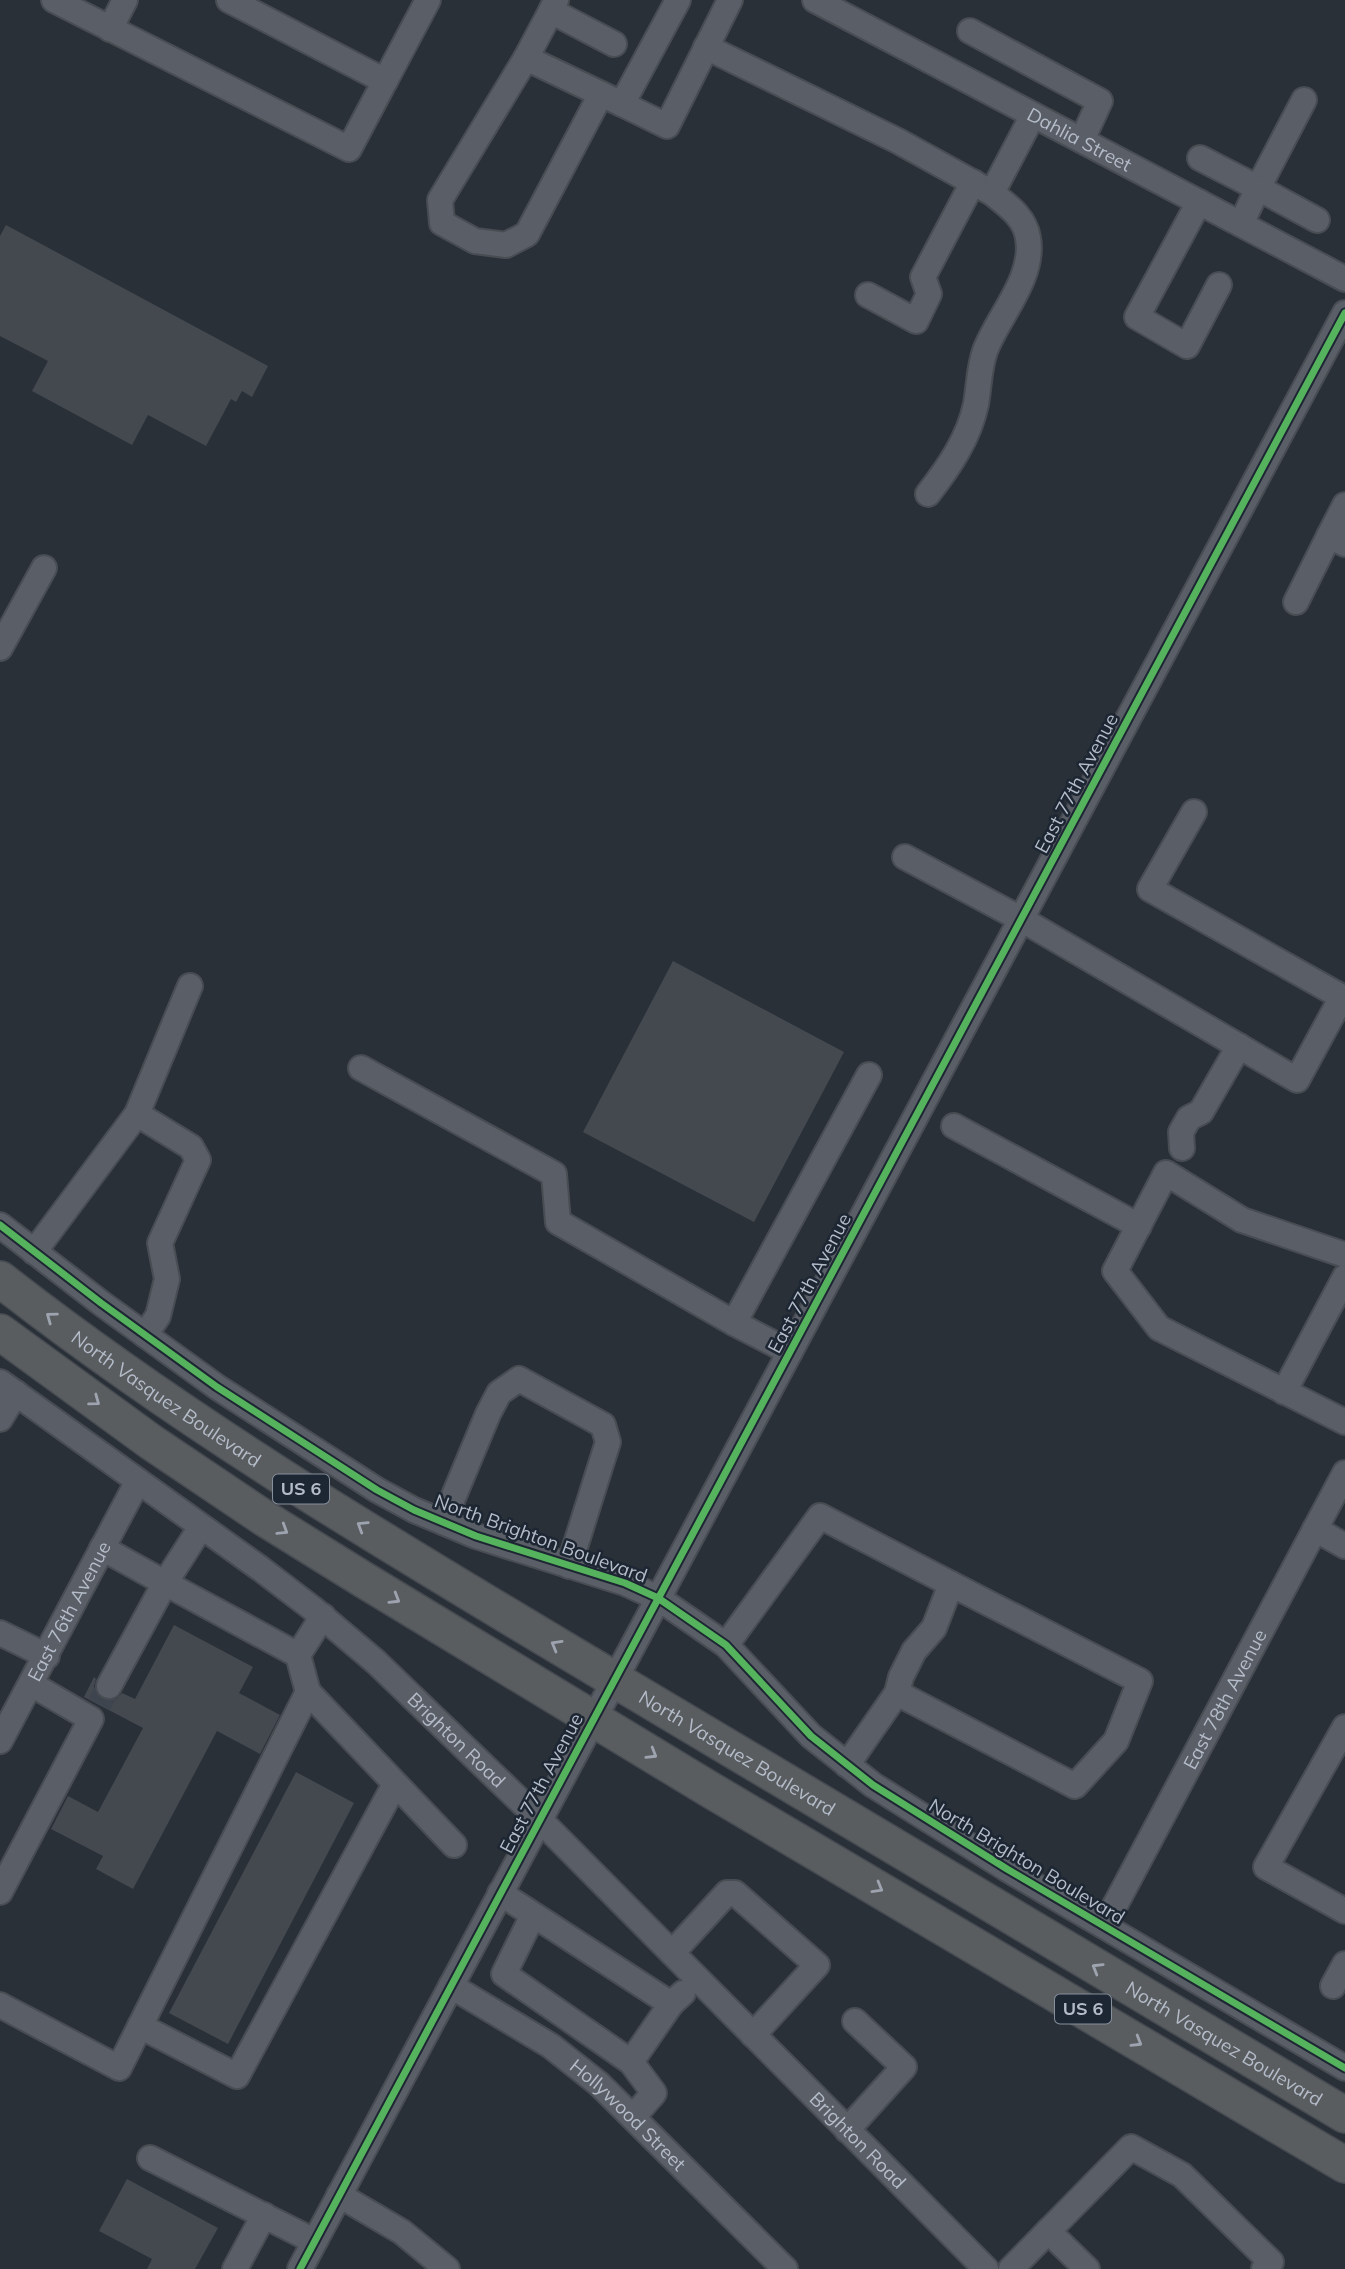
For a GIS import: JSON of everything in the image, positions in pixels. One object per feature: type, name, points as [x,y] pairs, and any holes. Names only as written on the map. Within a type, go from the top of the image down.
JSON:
[{"type":"highway","name":"North Vasquez Boulevard","points":[[0,1279],[242,1453],[526,1628],[1345,2115]]},
{"type":"highway","name":"US 6","points":[[0,1332],[151,1442],[264,1518],[594,1719],[1345,2165]]},
{"type":"street","points":[[54,0],[349,149],[428,0]]},
{"type":"street","points":[[110,29],[125,0]]},
{"type":"street","points":[[229,0],[385,81]]},
{"type":"street","points":[[614,44],[553,6],[526,58],[440,200],[442,223],[475,242],[506,245],[527,234],[678,0]]},
{"type":"street","points":[[526,58],[667,126],[730,0]]},
{"type":"street","name":"Dahlia Street","points":[[815,0],[1345,279]]},
{"type":"street","points":[[970,31],[1100,102],[1082,140]]},
{"type":"street","points":[[706,47],[898,141],[983,187],[1018,214],[1028,235],[1029,252],[1022,278],[984,352],[970,425],[948,467],[928,494]]},
{"type":"street","points":[[1241,224],[1304,100]]},
{"type":"street","points":[[868,295],[916,321],[929,294],[923,277],[1033,115]]},
{"type":"street","points":[[1200,158],[1317,220]]},
{"type":"street","points":[[1199,202],[1137,317],[1187,346],[1219,285]]},
{"type":"street","name":"East 77th Avenue","points":[[300,2269],[1345,313]]},
{"type":"street","points":[[1296,602],[1337,540],[1345,505]]},
{"type":"street","points":[[0,649],[44,568]]},
{"type":"street","points":[[905,857],[1021,919],[1297,1080],[1344,998],[1150,889],[1194,812]]},
{"type":"street","points":[[34,1252],[137,1114],[190,986]]},
{"type":"street","points":[[1239,1046],[1201,1112],[1189,1118],[1181,1132],[1182,1148],[1115,1271],[1159,1328],[1345,1422]]},
{"type":"street","points":[[361,1068],[554,1174],[558,1222],[790,1352]]},
{"type":"street","points":[[734,1323],[869,1075]]},
{"type":"street","points":[[137,1114],[191,1147],[198,1160],[160,1243],[167,1279],[158,1316],[145,1335]]},
{"type":"street","points":[[954,1126],[1139,1226]]},
{"type":"street","points":[[1166,1173],[1242,1220],[1345,1255]]},
{"type":"street","name":"North Brighton Boulevard","points":[[0,1226],[217,1387],[339,1466],[414,1510],[476,1536],[625,1583],[658,1598],[726,1645],[811,1736],[902,1805],[1345,2068]]},
{"type":"street","points":[[1284,1392],[1345,1277]]},
{"type":"street","points":[[443,1522],[499,1393],[519,1379],[603,1425],[608,1442],[569,1566]]},
{"type":"street","points":[[0,1419],[8,1387]]},
{"type":"street","name":"Brighton Road","points":[[8,1387],[323,1616],[376,1662],[540,1820],[986,2269]]},
{"type":"street","name":"East 78th Avenue","points":[[1104,1926],[1345,1473]]},
{"type":"street","name":"East 76th Avenue","points":[[0,1741],[138,1481]]},
{"type":"street","points":[[726,1645],[820,1516],[1140,1681],[1116,1741],[1075,1786],[897,1693]]},
{"type":"street","points":[[0,1892],[165,1583],[201,1527]]},
{"type":"street","points":[[1315,1529],[1345,1546]]},
{"type":"street","points":[[102,1548],[298,1655],[308,1692],[454,1845]]},
{"type":"street","points":[[847,1765],[897,1693],[914,1651],[934,1628],[951,1584]]},
{"type":"street","points":[[298,1655],[323,1616]]},
{"type":"street","points":[[0,1633],[47,1656]]},
{"type":"street","points":[[31,1684],[100,1703]]},
{"type":"street","points":[[0,2005],[119,2068],[308,1692]]},
{"type":"street","points":[[1345,1727],[1266,1867],[1345,1911]]},
{"type":"street","points":[[141,2026],[237,2076],[395,1784]]},
{"type":"street","points":[[500,1893],[671,2004]]},
{"type":"street","points":[[672,1953],[727,1893],[735,1894],[817,1965],[752,2035]]},
{"type":"street","points":[[533,1915],[504,1973],[631,2062],[654,2093],[633,2117]]},
{"type":"street","points":[[1333,1986],[1345,1964]]},
{"type":"street","points":[[631,2062],[671,2004],[698,1979]]},
{"type":"street","name":"Hollywood Street","points":[[451,1986],[551,2046],[599,2084],[785,2269]]},
{"type":"street","points":[[847,2130],[904,2067],[855,2021]]},
{"type":"street","points":[[1011,2269],[1131,2147],[1182,2175],[1270,2262],[1264,2269]]},
{"type":"street","points":[[150,2158],[314,2241]]},
{"type":"street","points":[[339,2195],[402,2232],[447,2269]]},
{"type":"street","points":[[235,2269],[264,2216]]},
{"type":"street","points":[[1048,2231],[1087,2269]]},
{"type":"building","points":[[6,225],[268,366],[252,397],[242,391],[236,402],[231,399],[206,446],[148,415],[132,445],[32,391],[48,361],[0,336],[0,236]]},
{"type":"building","points":[[673,961],[844,1052],[754,1222],[583,1132]]},
{"type":"building","points":[[174,1625],[253,1667],[239,1693],[280,1715],[260,1754],[217,1731],[133,1889],[96,1869],[103,1856],[51,1829],[68,1796],[98,1812],[143,1728],[84,1697],[94,1677],[96,1693],[103,1699],[116,1699],[122,1693],[135,1699]]},
{"type":"building","points":[[296,1772],[354,1803],[228,2044],[169,2013]]},
{"type":"building","points":[[127,2179],[218,2228],[195,2269],[147,2269],[152,2259],[99,2231]]},
{"type":"tunnel","points":[[99,1705],[109,1686]]},
{"type":"cycle path","points":[[300,2269],[1345,313]]},
{"type":"cycle path","points":[[0,1225],[217,1387],[377,1490],[414,1510],[476,1536],[625,1583],[658,1598],[726,1645],[811,1736],[873,1785],[1007,1869],[1345,2068]]}]
